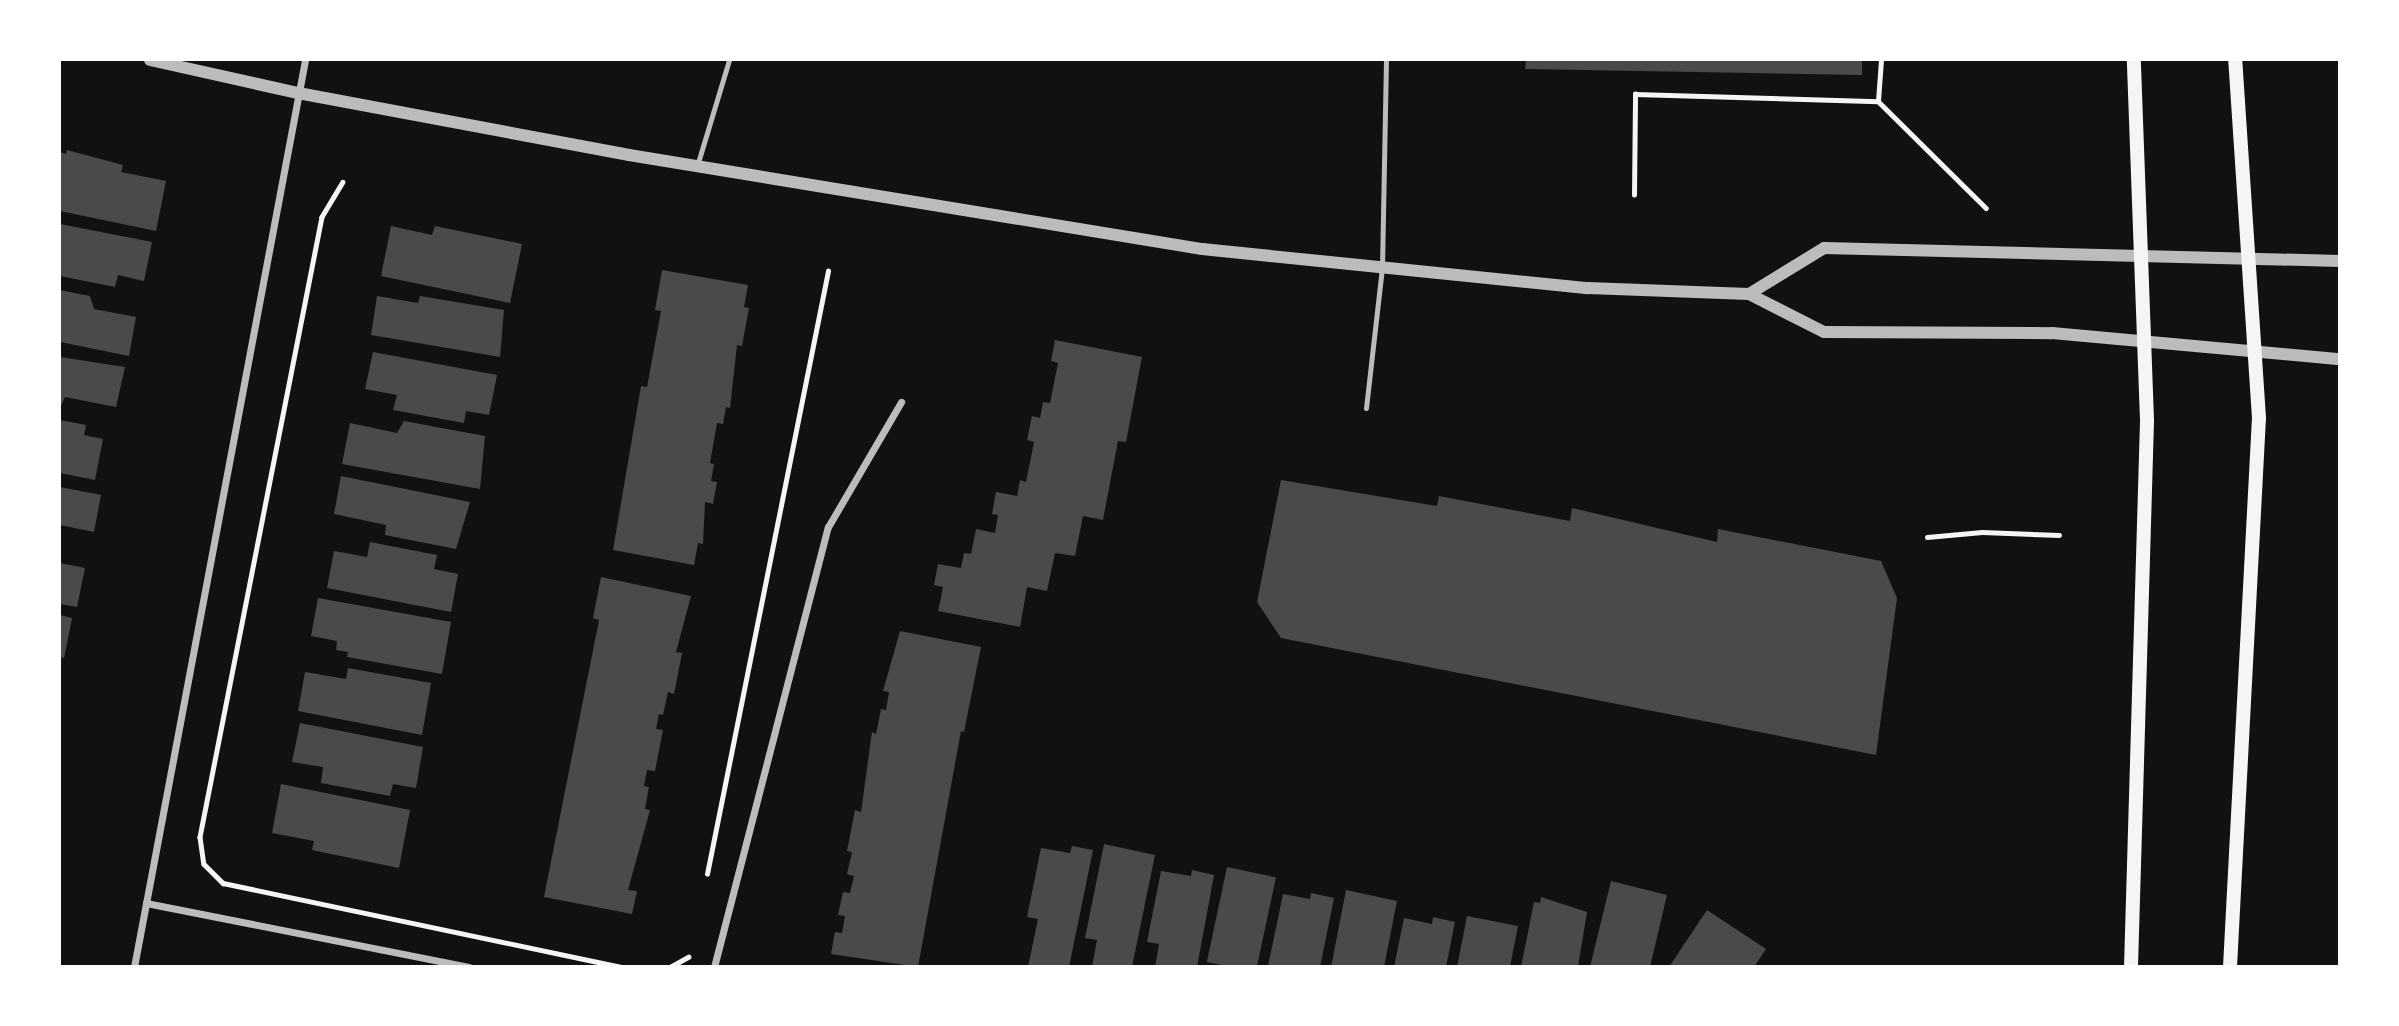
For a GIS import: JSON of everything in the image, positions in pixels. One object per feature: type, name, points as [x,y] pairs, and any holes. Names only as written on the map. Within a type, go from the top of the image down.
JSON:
[{"type":"main road","points":[[2131,967],[2147,420],[2134,60]]},
{"type":"main road","points":[[2230,967],[2259,418],[2235,60]]},
{"type":"street","points":[[150,60],[298,93],[697,166],[1202,249],[1588,288],[1749,293],[1824,332],[2052,333],[2340,359]]},
{"type":"street","points":[[134,967],[305,60]]},
{"type":"street","points":[[1749,293],[1824,248],[2340,261]]},
{"type":"street","points":[[714,967],[828,527],[901,402]]},
{"type":"street","points":[[146,903],[469,967]]},
{"type":"lane","points":[[697,166],[729,60]]},
{"type":"lane","points":[[1366,408],[1382,268],[1386,60]]},
{"type":"path","points":[[1878,101],[1881,60]]},
{"type":"path","points":[[1634,195],[1635,94],[1878,101],[1986,208]]},
{"type":"path","points":[[343,182],[322,217],[200,837],[205,864],[223,883],[622,967]]},
{"type":"path","points":[[704,888],[828,271]]},
{"type":"path","points":[[1927,537],[1982,532],[2059,535]]},
{"type":"path","points":[[670,967],[690,956]]},
{"type":"building","points":[[1526,60],[1862,60],[1862,75],[1525,69]]},
{"type":"building","points":[[67,150],[123,165],[121,172],[166,181],[156,231],[60,211],[60,152],[66,154]]},
{"type":"building","points":[[60,224],[152,242],[144,281],[118,275],[115,287],[60,276]]},
{"type":"building","points":[[391,226],[432,235],[435,226],[522,244],[510,303],[381,276]]},
{"type":"building","points":[[662,270],[748,285],[744,307],[749,308],[742,346],[737,345],[730,408],[726,407],[723,424],[717,423],[710,463],[714,464],[711,481],[717,482],[713,504],[705,502],[703,544],[698,543],[694,565],[613,550],[641,386],[647,387],[661,311],[655,310]]},
{"type":"building","points":[[60,290],[90,296],[94,309],[136,317],[129,356],[60,342]]},
{"type":"building","points":[[377,296],[418,303],[420,296],[504,310],[500,357],[371,335]]},
{"type":"building","points":[[1055,340],[1142,357],[1126,442],[1118,441],[1103,520],[1083,516],[1075,556],[1055,553],[1047,591],[1027,587],[1020,627],[938,611],[943,587],[934,585],[938,564],[961,568],[964,553],[971,554],[976,529],[995,533],[998,515],[992,514],[996,492],[1017,496],[1020,480],[1026,482],[1034,442],[1027,440],[1032,416],[1040,418],[1043,402],[1050,403],[1058,363],[1051,361]]},
{"type":"building","points":[[373,352],[497,375],[489,415],[466,411],[464,423],[393,410],[397,395],[365,389]]},
{"type":"building","points":[[60,357],[125,367],[116,407],[65,397],[60,408]]},
{"type":"building","points":[[60,420],[86,425],[84,435],[103,439],[95,480],[60,473]]},
{"type":"building","points":[[404,421],[485,436],[480,489],[342,464],[350,423],[397,433]]},
{"type":"building","points":[[341,476],[470,502],[456,549],[385,535],[386,525],[334,514]]},
{"type":"building","points":[[1281,480],[1437,506],[1439,496],[1570,521],[1572,508],[1717,542],[1718,529],[1881,561],[1897,598],[1876,755],[1281,638],[1257,602]]},
{"type":"building","points":[[60,487],[101,495],[94,532],[60,525]]},
{"type":"building","points":[[370,542],[437,555],[434,569],[458,574],[451,612],[327,588],[334,551],[367,557]]},
{"type":"building","points":[[60,563],[85,568],[77,607],[60,604]]},
{"type":"building","points":[[601,577],[691,596],[676,652],[682,653],[674,694],[668,692],[663,715],[659,714],[656,729],[663,730],[655,771],[647,770],[644,786],[649,787],[645,809],[650,810],[628,890],[637,891],[632,914],[544,897],[599,620],[593,618]]},
{"type":"building","points":[[318,598],[451,622],[442,674],[347,657],[348,652],[336,650],[337,641],[311,636]]},
{"type":"building","points":[[60,615],[72,618],[64,658],[60,657]]},
{"type":"building","points":[[900,631],[981,647],[964,732],[961,731],[918,967],[831,954],[835,932],[842,933],[845,916],[838,915],[843,892],[850,893],[854,876],[847,874],[852,852],[847,851],[855,810],[861,812],[872,732],[876,734],[881,709],[886,710],[889,692],[883,691]]},
{"type":"building","points":[[348,668],[431,683],[422,735],[298,711],[305,672],[346,679]]},
{"type":"building","points":[[300,723],[423,747],[416,788],[393,784],[390,796],[321,783],[323,767],[292,762]]},
{"type":"building","points":[[281,784],[410,810],[399,868],[312,850],[314,841],[272,833]]},
{"type":"building","points":[[1104,844],[1155,855],[1132,967],[1092,967],[1097,940],[1085,938]]},
{"type":"building","points":[[1072,846],[1093,850],[1069,967],[1028,967],[1038,919],[1027,917],[1041,848],[1070,853]]},
{"type":"building","points":[[1227,867],[1276,877],[1257,967],[1231,967],[1207,962]]},
{"type":"building","points":[[1192,870],[1214,875],[1197,967],[1155,967],[1159,944],[1147,942],[1161,871],[1191,876]]},
{"type":"building","points":[[1611,881],[1667,895],[1650,967],[1590,967]]},
{"type":"building","points":[[1346,890],[1397,901],[1384,967],[1331,967]]},
{"type":"building","points":[[1311,893],[1334,898],[1320,967],[1268,966],[1283,894],[1310,899]]},
{"type":"building","points":[[1541,897],[1587,912],[1578,967],[1521,967],[1534,902],[1540,903]]},
{"type":"building","points":[[1707,910],[1766,949],[1754,967],[1669,967]]},
{"type":"building","points":[[1467,916],[1518,926],[1510,967],[1457,967]]},
{"type":"building","points":[[1433,917],[1455,922],[1446,967],[1394,967],[1404,918],[1432,924]]}]
